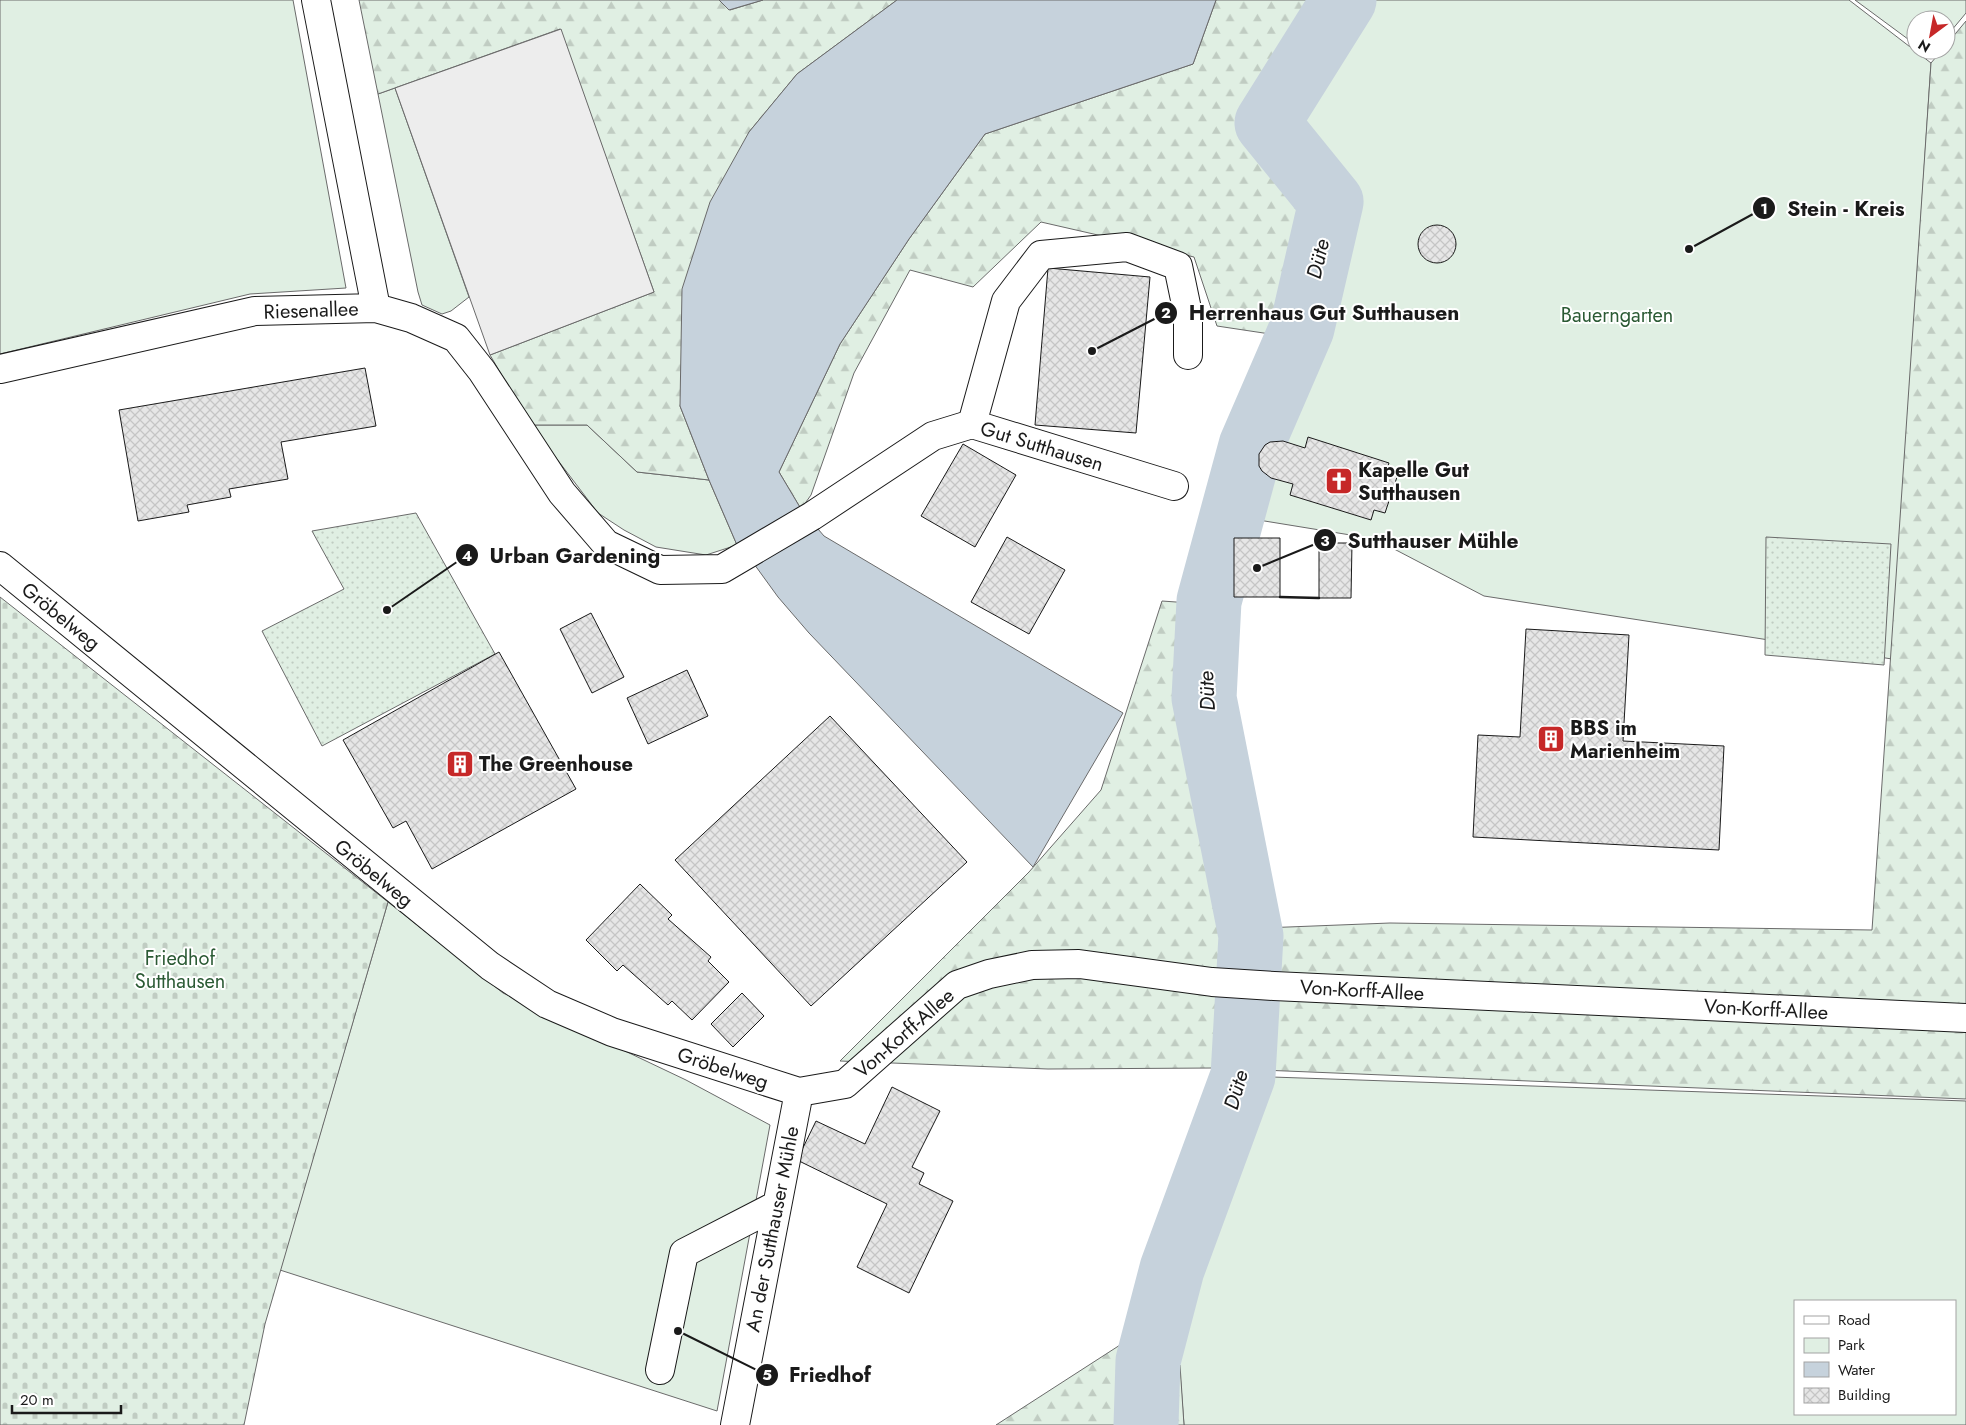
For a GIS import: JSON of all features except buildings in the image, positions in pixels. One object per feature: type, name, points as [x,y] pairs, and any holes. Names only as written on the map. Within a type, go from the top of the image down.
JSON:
[{"type":"street","name":"Riesenallee","points":[[0,369],[255,311],[376,308],[316,0]]},
{"type":"street","points":[[972,424],[1006,301],[1040,255],[1127,247],[1178,266],[1188,314],[1188,355]]},
{"type":"street","name":"Gut Sutthausen","points":[[376,308],[411,318],[456,338],[482,371],[562,493],[606,544],[660,570],[722,569],[812,516],[933,436],[972,424],[1174,486]]},
{"type":"street","name":"Gröbelweg","points":[[0,566],[482,960],[547,1004],[612,1032],[799,1092]]},
{"type":"street","name":"Von-Korff-Allee","points":[[799,1092],[845,1084],[957,985],[989,974],[1032,965],[1079,964],[1212,982],[1274,986],[1966,1018]]},
{"type":"street","name":"An der Sutthauser Mühle","points":[[735,1425],[799,1092]]},
{"type":"street","points":[[660,1370],[684,1252],[777,1205]]},
{"type":"green space","points":[[0,0],[293,0],[346,288],[250,294],[0,354]]},
{"type":"green space","points":[[359,0],[719,0],[730,10],[763,0],[897,0],[797,74],[749,132],[680,406],[709,480],[637,472],[587,425],[531,425],[490,355],[654,292],[560,29],[378,94]]},
{"type":"green space","points":[[1216,0],[1337,0],[1259,123],[1323,211],[1290,337],[1217,326],[1194,257],[1041,222],[973,287],[910,270],[854,373],[811,495],[801,509],[779,472],[840,344],[909,239],[985,134],[1193,64]]},
{"type":"green space","name":"Bauerngarten","points":[[1356,0],[1849,0],[1906,44],[1906,60],[1927,60],[1931,63],[1892,659],[1484,596],[1375,539],[1240,517],[1257,448],[1308,330],[1339,199],[1278,122]]},
{"type":"green space","points":[[1855,0],[1966,0],[1966,13],[1956,25],[1956,10],[1906,10],[1906,38]]},
{"type":"green space","points":[[1966,21],[1966,1099],[1213,1068],[1048,1069],[840,1061],[1029,872],[1101,790],[1162,601],[1218,605],[1263,928],[1390,923],[1872,930],[1931,63],[1934,60],[1956,60],[1956,33]]},
{"type":"green space","points":[[395,88],[469,297],[451,311],[442,314],[422,305],[418,292],[378,94]]},
{"type":"green space","points":[[531,425],[587,425],[637,472],[709,480],[737,545],[706,555],[656,547],[624,530],[598,513]]},
{"type":"green space","points":[[416,513],[495,654],[322,746],[262,631],[344,589],[312,531]]},
{"type":"green space","points":[[1766,537],[1891,544],[1884,665],[1765,655]]},
{"type":"green space","name":"Friedhof Sutthausen","points":[[0,597],[388,902],[265,1324],[244,1425],[0,1425]]},
{"type":"green space","points":[[388,902],[503,993],[686,1080],[770,1125],[717,1411],[280,1270]]},
{"type":"green space","points":[[1243,1076],[1966,1101],[1966,1425],[1184,1425],[1172,1269]]},
{"type":"green space","points":[[1134,1336],[1180,1365],[1184,1425],[996,1425]]},
{"type":"shaded area","points":[[561,29],[654,292],[490,355],[395,88]]},
{"type":"water","points":[[719,0],[763,0],[729,10]]},
{"type":"water","points":[[897,0],[1216,0],[1193,64],[985,134],[909,239],[840,344],[779,472],[801,509],[824,536],[1123,713],[1033,867],[809,633],[778,597],[741,546],[737,545],[680,406],[682,289],[710,202],[749,132],[797,74]]},
{"type":"waterway","name":"Düte","points":[[1146,1425],[1148,1361],[1172,1269],[1243,1076],[1251,936],[1204,698],[1209,601],[1251,446],[1302,328],[1331,202],[1267,123],[1344,0]]},
{"type":"wall","points":[[1280,597],[1319,598]]},
{"type":"place","name":"Stein - Kreis","points":[[1689,249]]},
{"type":"place","name":"Herrenhaus Gut Sutthausen","points":[[1092,351]]},
{"type":"place","name":"Kapelle Gut Sutthausen","points":[[1339,481]]},
{"type":"place","name":"Sutthauser Mühle","points":[[1257,568]]},
{"type":"place","name":"Urban Gardening","points":[[387,610]]},
{"type":"place","name":"BBS im Marienheim","points":[[1551,739]]},
{"type":"place","name":"The Greenhouse","points":[[460,764]]},
{"type":"place","name":"Friedhof","points":[[678,1331]]}]
